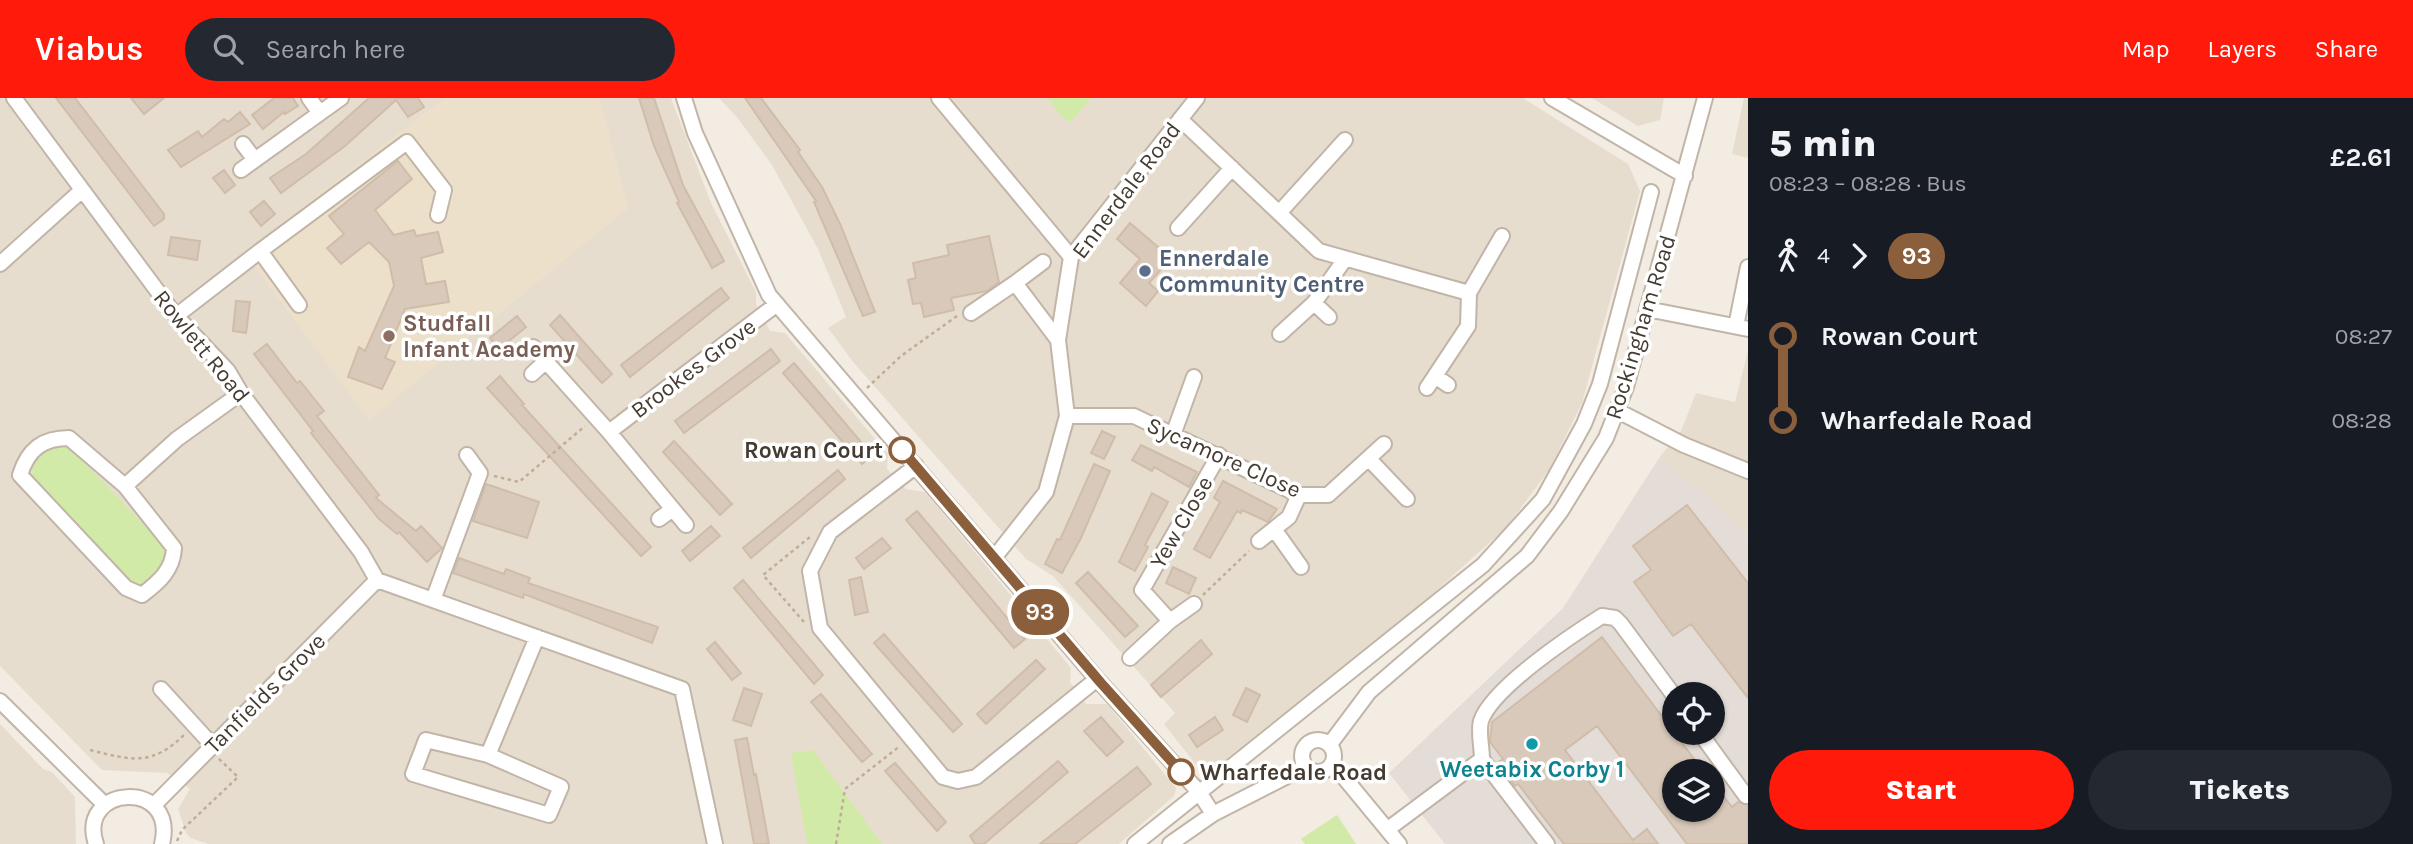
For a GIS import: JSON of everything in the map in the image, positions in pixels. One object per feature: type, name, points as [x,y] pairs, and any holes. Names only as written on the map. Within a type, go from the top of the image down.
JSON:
[{"type":"street","name":"Rowlett Road","points":[[14,98],[176,316],[228,371],[241,393],[361,552],[377,580]]},
{"type":"street","points":[[309,98],[320,113]]},
{"type":"street","points":[[241,170],[341,98]]},
{"type":"street","points":[[684,98],[695,133],[769,295],[1097,679],[1199,792],[1213,814]]},
{"type":"street","points":[[939,98],[1071,257]]},
{"type":"street","name":"Ennerdale Road","points":[[994,558],[1046,492],[1067,416],[1058,340],[1071,257],[1196,98]]},
{"type":"street","points":[[1552,98],[1685,176]]},
{"type":"street","name":"Rockingham Road","points":[[1330,744],[1369,692],[1527,556],[1561,511],[1606,438],[1647,309],[1705,98]]},
{"type":"street","points":[[1180,119],[1319,251],[1469,293]]},
{"type":"street","points":[[1279,213],[1345,140]]},
{"type":"street","points":[[176,316],[407,142],[444,190],[438,215]]},
{"type":"street","points":[[243,144],[255,160]]},
{"type":"street","points":[[1178,228],[1232,168]]},
{"type":"street","points":[[0,264],[81,191]]},
{"type":"street","points":[[1135,844],[1376,654],[1483,565],[1543,499],[1584,424],[1600,384],[1651,192]]},
{"type":"street","points":[[1448,385],[1431,382],[1468,326],[1469,293],[1502,236]]},
{"type":"street","points":[[260,251],[299,305]]},
{"type":"street","points":[[1280,334],[1314,303],[1345,259]]},
{"type":"street","points":[[971,313],[1043,262]]},
{"type":"street","points":[[1647,309],[1742,327],[1748,267]]},
{"type":"street","points":[[1015,283],[1058,340]]},
{"type":"street","points":[[1314,303],[1329,317]]},
{"type":"street","name":"Brookes Grove","points":[[609,432],[777,304]]},
{"type":"street","name":"Brookes Grove","points":[[533,347],[609,432],[686,526]]},
{"type":"street","points":[[532,374],[546,361]]},
{"type":"street","points":[[1173,435],[1194,377]]},
{"type":"street","points":[[125,486],[177,439],[241,393]]},
{"type":"street","points":[[1616,410],[1684,445],[1748,471]]},
{"type":"street","name":"Sycamore Close","points":[[1067,416],[1135,416],[1300,495],[1328,495],[1384,444]]},
{"type":"street","points":[[48,438],[69,438],[125,486],[174,548],[173,563],[159,582],[142,595],[126,588],[20,475],[25,457],[48,438]]},
{"type":"street","points":[[433,600],[480,473],[467,454]]},
{"type":"street","name":"Yew Close","points":[[1170,621],[1142,590],[1219,455]]},
{"type":"street","points":[[1369,459],[1407,499]]},
{"type":"street","points":[[916,466],[830,532],[810,571],[820,628],[943,776],[958,781],[976,777],[1097,679]]},
{"type":"street","points":[[1259,541],[1289,517],[1300,495]]},
{"type":"street","points":[[659,519],[673,509]]},
{"type":"street","points":[[1274,529],[1301,567]]},
{"type":"street","points":[[377,580],[682,689],[715,844]]},
{"type":"street","name":"Tanfields Grove","points":[[154,806],[377,580]]},
{"type":"street","points":[[1130,659],[1170,621],[1194,604]]},
{"type":"street","points":[[1547,844],[1482,758],[1480,723],[1486,711],[1523,673],[1602,616],[1615,618],[1621,624],[1664,682]]},
{"type":"street","points":[[488,755],[537,637]]},
{"type":"street","points":[[161,689],[211,747]]},
{"type":"street","points":[[0,701],[104,805]]},
{"type":"street","points":[[426,740],[488,755],[561,787],[549,815],[413,774],[426,740]]},
{"type":"street","points":[[1319,740],[1330,744],[1335,754],[1333,764],[1319,773],[1305,767],[1302,756],[1306,745],[1319,740]]},
{"type":"street","points":[[1709,745],[1745,796]]},
{"type":"street","points":[[1388,829],[1482,758]]},
{"type":"street","points":[[1333,764],[1399,844]]},
{"type":"street","points":[[1170,844],[1213,814],[1305,767]]},
{"type":"street","points":[[96,844],[94,825],[104,805],[124,796],[134,796],[154,806],[164,824],[162,844]]},
{"type":"path","points":[[857,398],[901,356],[954,316],[962,317],[971,313]]},
{"type":"path","points":[[480,473],[519,482],[595,417]]},
{"type":"path","points":[[820,628],[806,625],[763,575],[816,532],[830,532]]},
{"type":"path","points":[[1194,604],[1259,541]]},
{"type":"path","points":[[90,750],[133,760],[147,758],[163,752],[194,725]]},
{"type":"path","points":[[836,844],[845,789],[911,738]]},
{"type":"path","points":[[176,844],[182,830],[238,777],[211,747]]},
{"type":"shaded area","points":[[0,98],[671,98],[711,203],[756,292],[756,304],[770,331],[785,333],[888,454],[887,469],[906,489],[925,492],[1071,668],[1070,682],[1086,704],[1107,704],[1176,788],[1174,796],[1119,844],[208,844],[191,838],[186,833],[178,809],[190,789],[167,773],[102,770],[0,666]]},
{"type":"shaded area","name":"Studfall Infant Academy","points":[[445,98],[600,98],[628,208],[369,420],[244,252]]},
{"type":"shaded area","points":[[719,98],[1523,98],[1628,164],[1640,191],[1582,403],[1549,470],[1506,528],[1420,605],[1205,776],[1164,724],[1175,713],[1053,576],[1026,559],[854,363],[828,328],[846,317],[818,249],[772,165],[736,116]]},
{"type":"shaded area","points":[[1592,98],[1664,98],[1660,120],[1638,126]]},
{"type":"shaded area","points":[[1744,98],[1748,98],[1748,158],[1732,154]]},
{"type":"shaded area","points":[[1748,350],[1748,540],[1725,512],[1659,458],[1681,431],[1696,393],[1735,402]]},
{"type":"shaded area","points":[[1659,458],[1725,512],[1748,540],[1748,844],[1445,844],[1389,773],[1563,608]]},
{"type":"shaded area","points":[[0,724],[43,769],[52,772],[75,797],[76,844],[0,844]]},
{"type":"green space","points":[[1048,98],[1091,98],[1071,122],[1062,117]]},
{"type":"green space","points":[[53,444],[64,444],[70,448],[164,545],[163,562],[156,576],[150,581],[136,584],[127,581],[36,485],[32,472],[34,461]]},
{"type":"green space","points":[[813,750],[882,844],[807,844],[791,753]]},
{"type":"green space","points":[[1337,815],[1356,844],[1305,844],[1301,839]]},
{"type":"building","points":[[56,98],[75,98],[164,214],[164,219],[154,226]]},
{"type":"building","points":[[131,98],[164,98],[144,114]]},
{"type":"building","points":[[274,98],[293,98],[298,106],[285,114],[284,112],[263,129],[252,115]]},
{"type":"building","points":[[369,98],[418,98],[424,107],[408,117],[396,100],[345,146],[281,193],[270,178],[306,154]]},
{"type":"building","points":[[639,98],[654,98],[683,185],[724,261],[712,268],[677,203],[679,202],[654,146]]},
{"type":"building","points":[[745,98],[761,98],[800,150],[798,152],[822,187],[841,226],[875,312],[863,316],[814,202],[816,201]]},
{"type":"building","points":[[240,112],[250,124],[181,167],[168,150],[198,131],[202,137],[224,119],[228,122]]},
{"type":"building","points":[[398,161],[412,179],[375,210],[394,235],[414,230],[416,236],[438,232],[443,252],[421,258],[426,284],[445,281],[449,302],[405,309],[385,358],[395,362],[382,389],[348,377],[359,347],[365,351],[394,286],[389,262],[369,242],[341,264],[327,248],[344,234],[329,216]]},
{"type":"building","points":[[224,170],[235,185],[225,193],[213,178]]},
{"type":"building","points":[[264,201],[275,214],[261,226],[250,212]]},
{"type":"building","name":"Ennerdale Community Centre","points":[[1130,223],[1171,258],[1149,283],[1158,291],[1146,306],[1120,283],[1140,259],[1117,239]]},
{"type":"building","points":[[989,236],[999,282],[987,291],[951,298],[954,310],[924,317],[921,303],[913,304],[908,280],[916,278],[913,263],[949,255],[947,245]]},
{"type":"building","points":[[171,237],[200,241],[197,260],[168,255]]},
{"type":"building","points":[[721,288],[729,298],[630,377],[621,365]]},
{"type":"building","points":[[236,301],[250,302],[246,333],[233,331]]},
{"type":"building","points":[[560,315],[612,374],[602,383],[550,325]]},
{"type":"building","points":[[517,316],[526,327],[499,349],[490,338]]},
{"type":"building","points":[[267,344],[297,383],[300,381],[324,411],[317,416],[379,495],[376,498],[416,531],[421,526],[442,548],[427,562],[399,532],[397,534],[379,519],[311,433],[313,431],[254,354]]},
{"type":"building","points":[[771,349],[780,361],[684,433],[675,421]]},
{"type":"building","points":[[794,363],[872,455],[862,464],[783,373]]},
{"type":"building","points":[[500,376],[524,404],[522,405],[651,547],[641,556],[487,388]]},
{"type":"building","points":[[1102,431],[1115,437],[1104,459],[1091,453]]},
{"type":"building","points":[[674,441],[732,504],[720,515],[663,452]]},
{"type":"building","points":[[1141,445],[1197,472],[1189,487],[1154,467],[1152,471],[1132,460]]},
{"type":"building","points":[[1094,464],[1110,471],[1081,538],[1062,573],[1045,564],[1057,539],[1060,540]]},
{"type":"building","points":[[838,470],[845,479],[751,558],[743,548]]},
{"type":"building","points":[[1223,481],[1277,509],[1268,522],[1242,510],[1241,513],[1237,511],[1210,558],[1194,549],[1220,502],[1214,498]]},
{"type":"building","points":[[486,484],[539,502],[527,538],[473,521]]},
{"type":"building","points":[[1152,493],[1168,502],[1145,545],[1148,547],[1135,571],[1119,562]]},
{"type":"building","points":[[1687,505],[1748,583],[1748,698],[1691,624],[1673,636],[1634,582],[1651,570],[1633,546]]},
{"type":"building","points":[[917,511],[1025,639],[1014,648],[906,520]]},
{"type":"building","points":[[711,526],[720,536],[690,561],[682,551]]},
{"type":"building","points":[[882,538],[891,548],[864,569],[856,558]]},
{"type":"building","points":[[459,558],[504,574],[506,569],[530,578],[528,583],[658,627],[652,643],[524,594],[523,598],[453,573]]},
{"type":"building","points":[[1173,567],[1196,578],[1189,594],[1166,583]]},
{"type":"building","points":[[1088,572],[1138,626],[1125,637],[1076,583]]},
{"type":"building","points":[[861,577],[868,612],[855,615],[849,580]]},
{"type":"building","points":[[743,580],[823,675],[814,684],[734,588]]},
{"type":"building","points":[[884,634],[962,724],[953,732],[874,643]]},
{"type":"building","name":"Weetabix Corby 1","points":[[1602,637],[1662,716],[1662,745],[1684,745],[1694,759],[1662,759],[1662,811],[1597,726],[1565,750],[1633,840],[1647,829],[1658,844],[1564,844],[1518,784],[1515,786],[1497,763],[1503,759],[1490,742],[1492,722]]},
{"type":"building","points":[[1201,640],[1212,654],[1161,697],[1151,685]]},
{"type":"building","points":[[715,642],[741,673],[732,680],[707,649]]},
{"type":"building","points":[[1036,660],[1045,669],[986,724],[977,714]]},
{"type":"building","points":[[744,688],[762,694],[751,726],[733,720]]},
{"type":"building","points":[[1246,688],[1260,695],[1247,722],[1233,715]]},
{"type":"building","points":[[821,694],[872,754],[862,762],[811,702]]},
{"type":"building","points":[[1101,717],[1123,742],[1107,756],[1084,731]]},
{"type":"building","points":[[1215,717],[1223,730],[1197,747],[1189,735]]},
{"type":"building","points":[[747,738],[769,844],[754,844],[735,740]]},
{"type":"building","points":[[1058,761],[1068,772],[984,844],[975,844],[970,836]]},
{"type":"building","points":[[895,763],[946,822],[937,831],[885,771]]},
{"type":"building","points":[[1137,767],[1151,784],[1112,815],[1075,844],[1040,844]]},
{"type":"building","name":"Weetabix Corby 1","points":[[1725,798],[1732,807],[1738,802],[1748,805],[1748,844],[1687,844],[1670,822],[1725,822]]},
{"type":"bus line","name":"93","points":[[902,450],[1101,683],[1181,772]]},
{"type":"place","name":"Ennerdale Community Centre","points":[[1145,271]]},
{"type":"place","name":"Studfall Infant Academy","points":[[389,336]]},
{"type":"place","name":"Rowan Court","points":[[902,450]]},
{"type":"place","name":"Weetabix Corby 1","points":[[1532,744]]},
{"type":"place","name":"Wharfedale Road","points":[[1181,772]]}]
